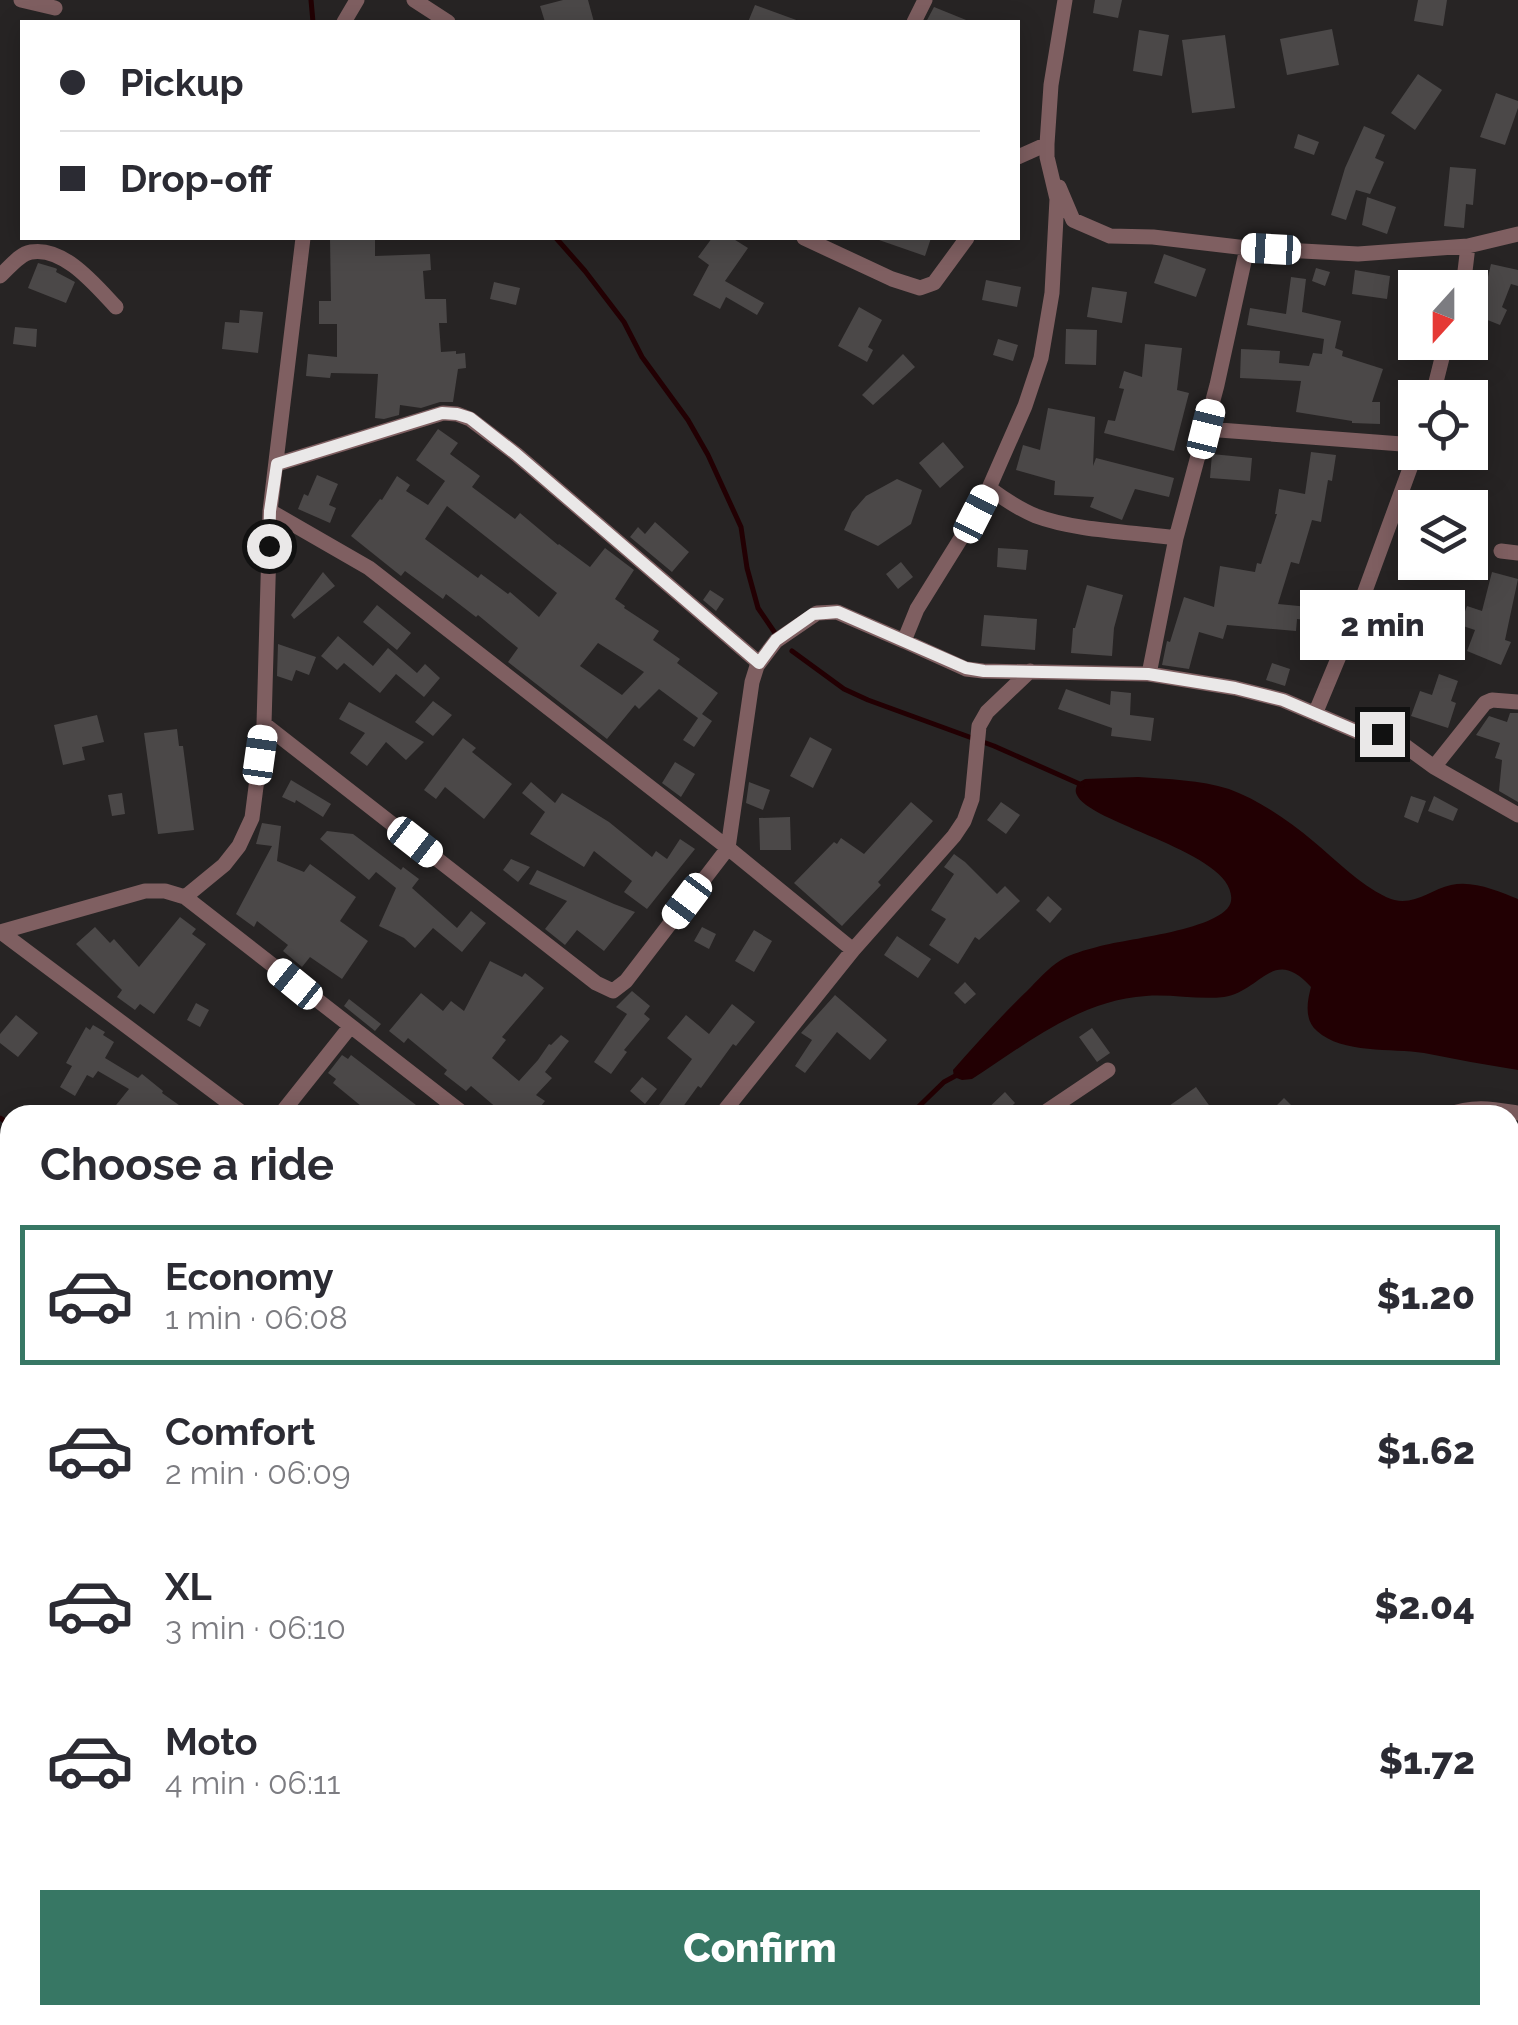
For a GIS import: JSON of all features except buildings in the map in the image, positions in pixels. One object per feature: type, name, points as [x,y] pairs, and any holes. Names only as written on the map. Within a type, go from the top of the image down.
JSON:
[{"type":"street","points":[[21,0],[55,8]]},
{"type":"street","points":[[414,0],[445,20]]},
{"type":"street","points":[[904,641],[917,610],[989,488],[1040,358],[1052,294],[1057,200],[1047,151],[1052,85],[1066,0]]},
{"type":"street","points":[[1020,155],[1047,151]]},
{"type":"street","points":[[1047,151],[1073,220],[1110,236],[1358,254],[1468,246],[1518,234]]},
{"type":"street","points":[[185,897],[224,865],[240,846],[252,818],[264,724],[270,511],[303,240]]},
{"type":"street","points":[[808,240],[920,288],[934,283],[965,240]]},
{"type":"street","points":[[1465,270],[1468,246]]},
{"type":"street","points":[[1148,674],[1176,538],[1206,429],[1246,248]]},
{"type":"street","points":[[0,276],[21,257],[44,252],[64,259],[84,273],[116,307]]},
{"type":"street","points":[[277,464],[442,413],[470,418],[759,663]]},
{"type":"street","points":[[1206,429],[1398,447]]},
{"type":"street","points":[[1315,714],[1364,595],[1409,470]]},
{"type":"street","points":[[989,488],[1011,504],[1063,523],[1176,538]]},
{"type":"street","points":[[270,511],[369,568],[853,950]]},
{"type":"street","points":[[264,724],[596,984],[613,991],[626,982],[728,848],[752,682],[759,663],[776,640],[817,612],[838,612],[966,668],[1148,674],[1283,700],[1358,732],[1393,738],[1518,816]]},
{"type":"street","points":[[729,1105],[853,950],[954,836],[972,799],[979,726],[987,712],[1030,671]]},
{"type":"street","points":[[1434,767],[1486,704],[1492,700],[1518,702]]},
{"type":"street","points":[[1,932],[145,891],[185,897],[452,1105]]},
{"type":"street","points":[[1,932],[232,1105]]},
{"type":"street","points":[[288,1105],[350,1027]]},
{"type":"street","points":[[1056,1105],[1108,1070]]},
{"type":"shaded area","points":[[1085,779],[1184,780],[1240,794],[1294,826],[1366,885],[1395,900],[1412,900],[1459,884],[1485,887],[1518,899],[1518,1070],[1424,1053],[1353,1047],[1327,1038],[1308,1016],[1311,987],[1298,975],[1277,970],[1224,997],[1146,996],[1099,1006],[1033,1038],[972,1079],[954,1077],[953,1070],[980,1040],[1061,960],[1097,947],[1193,926],[1225,911],[1231,901],[1227,884],[1213,869],[1090,808],[1076,793],[1078,783]]},
{"type":"waterway","points":[[311,0],[313,20]]},
{"type":"waterway","points":[[558,240],[624,322],[642,357],[708,455],[741,527],[758,608],[775,633]]},
{"type":"waterway","points":[[792,651],[844,689],[994,746],[1082,785]]},
{"type":"waterway","points":[[920,1105],[957,1075]]},
{"type":"route","points":[[269,546],[277,464],[442,413],[457,414],[470,418],[516,454],[759,663],[776,640],[813,614],[838,612],[966,668],[1148,674],[1283,700],[1358,732],[1382,734]]}]
